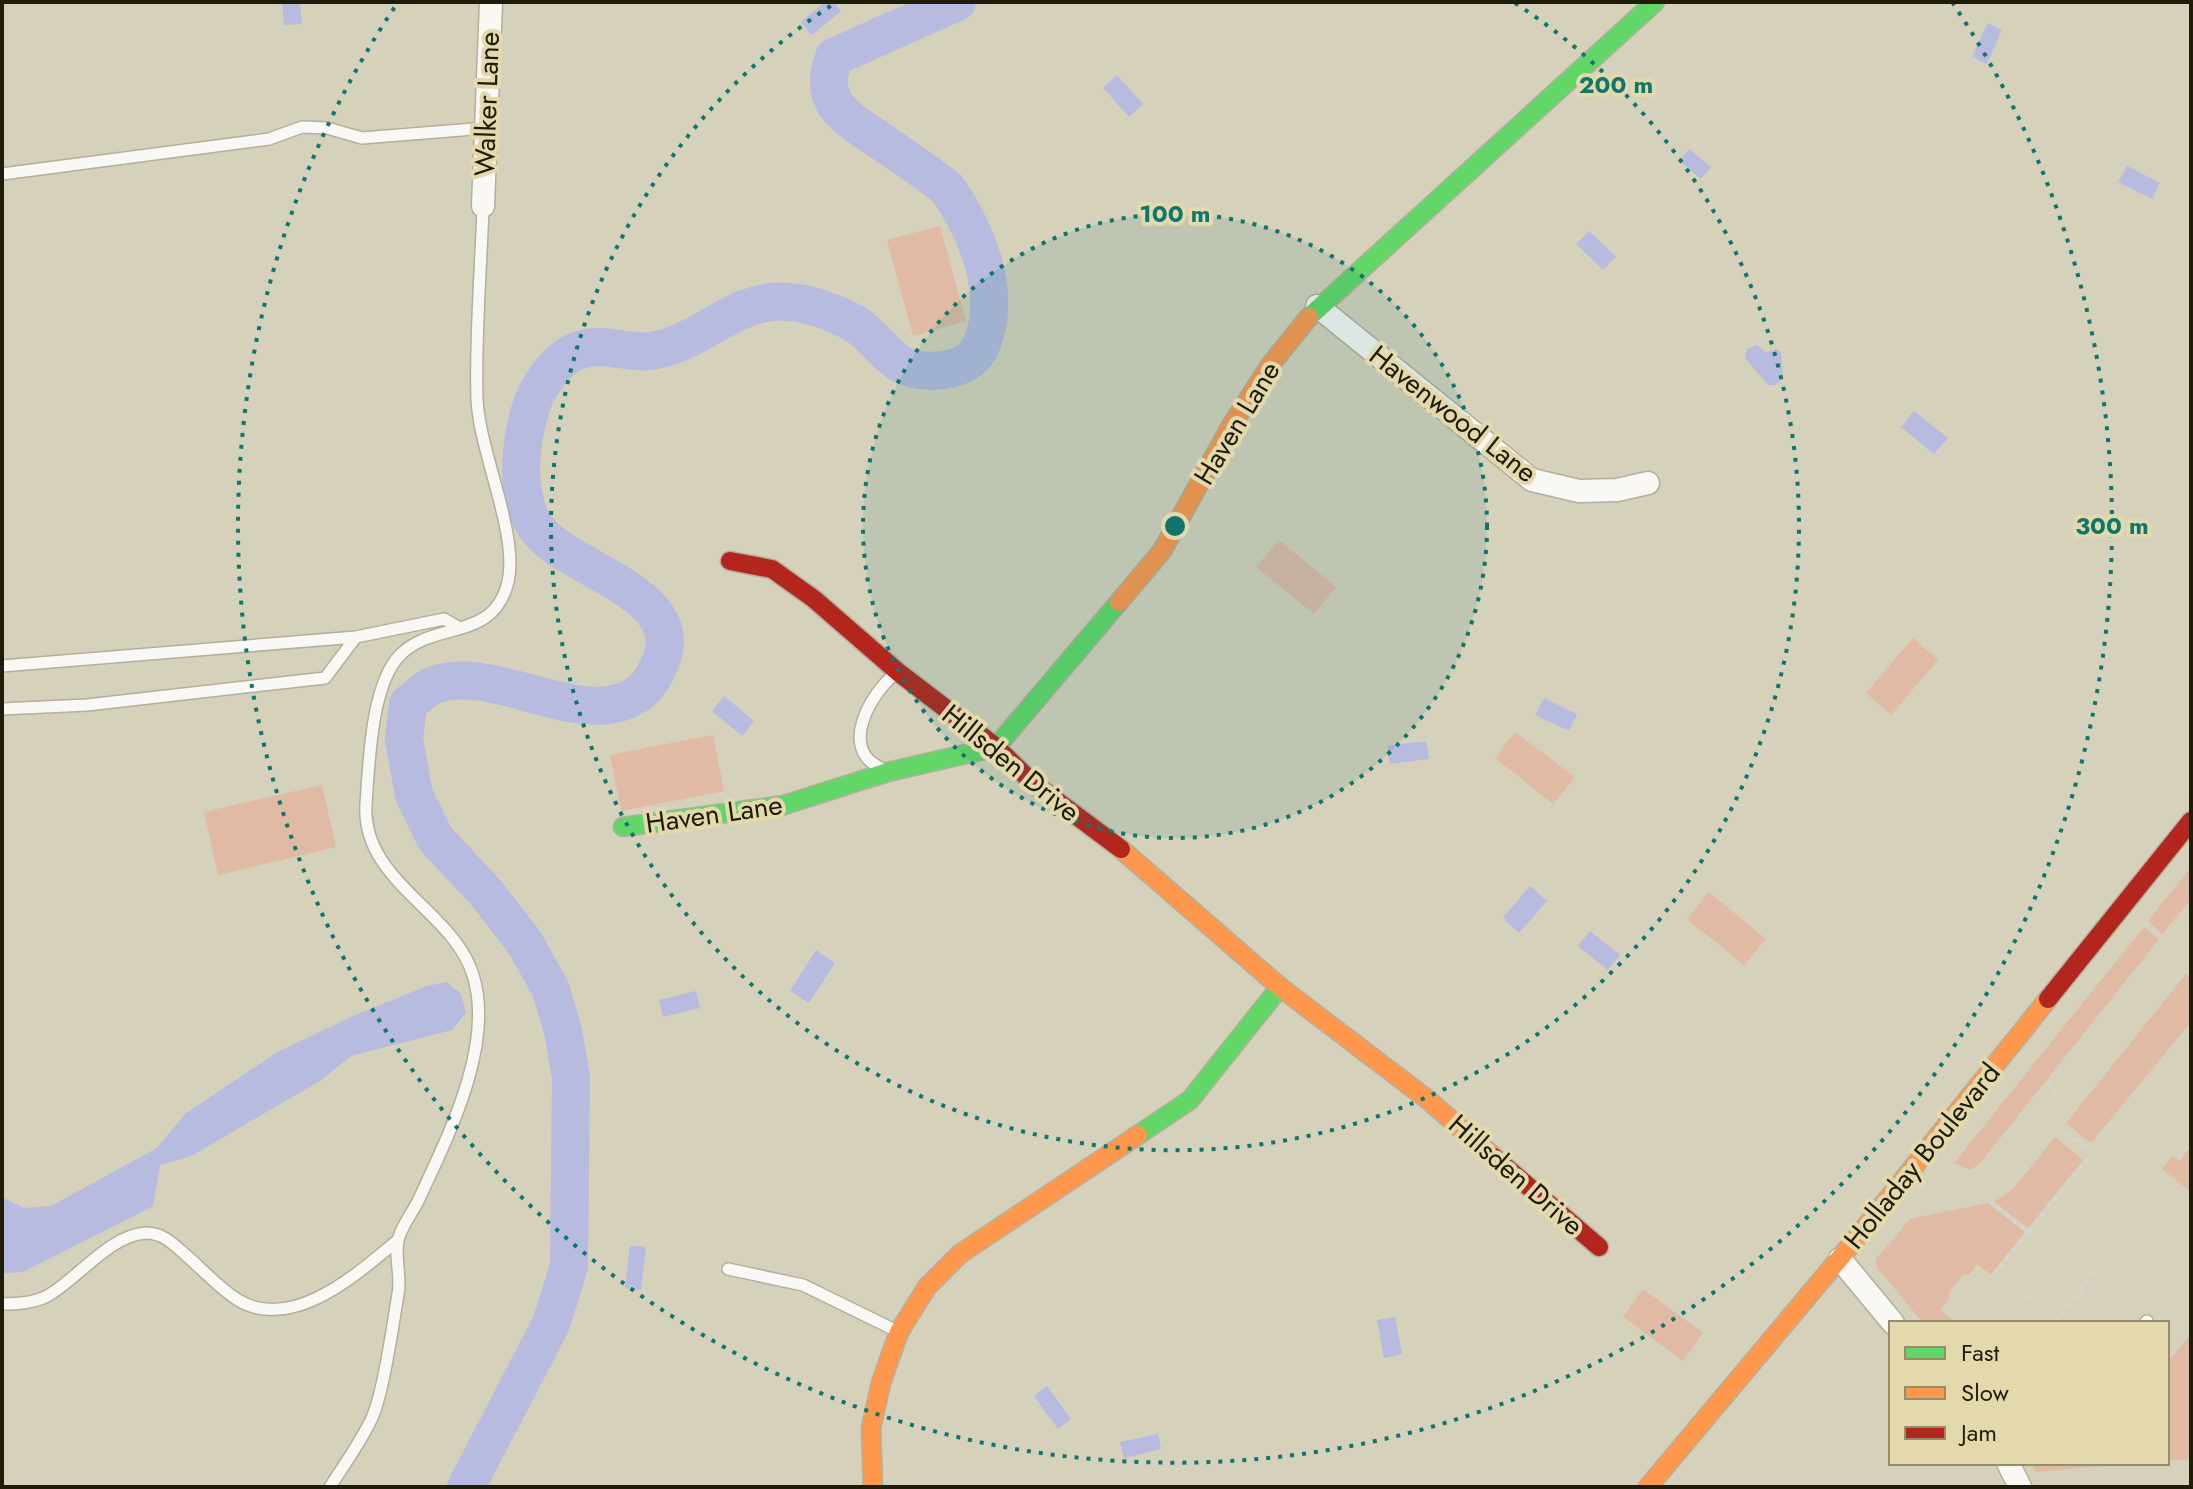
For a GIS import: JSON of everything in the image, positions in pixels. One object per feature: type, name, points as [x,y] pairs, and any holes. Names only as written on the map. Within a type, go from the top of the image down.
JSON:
[{"type":"street","name":"Walker Lane","points":[[483,206],[491,2]]},
{"type":"street","name":"Haven Lane","points":[[623,827],[784,805],[888,772],[996,747],[1162,551],[1231,426],[1271,364],[1317,306],[1655,2]]},
{"type":"street","name":"Havenwood Lane","points":[[1317,306],[1532,480],[1579,491],[1617,490],[1648,483]]},
{"type":"street","name":"Hillsden Drive","points":[[730,561],[772,569],[814,599],[898,672],[996,747],[1034,784],[1126,853],[1280,987],[1427,1099],[1599,1247]]},
{"type":"street","name":"Holladay Boulevard","points":[[1648,1487],[1840,1259],[2191,821]]},
{"type":"street","points":[[873,1487],[871,1428],[881,1383],[899,1332],[927,1287],[960,1254],[1190,1100],[1280,987]]},
{"type":"street","points":[[1840,1259],[1891,1321]]},
{"type":"street","points":[[2009,1465],[2020,1487]]},
{"type":"lane","points":[[2,174],[269,139],[302,127],[327,128],[362,138],[486,128]]},
{"type":"lane","points":[[330,1487],[373,1417],[400,1289],[398,1240],[456,1110],[480,1038],[479,1002],[472,971],[450,939],[376,854],[368,833],[367,794],[382,682],[402,653],[482,622],[501,603],[509,577],[506,541],[477,402],[483,206]]},
{"type":"lane","points":[[2,666],[356,637],[444,619],[460,628]]},
{"type":"lane","points":[[2,709],[87,705],[325,678],[356,637]]},
{"type":"lane","points":[[888,772],[871,764],[862,745],[861,726],[867,704],[879,687],[898,672]]},
{"type":"lane","points":[[2,1304],[19,1304],[47,1297],[115,1245],[144,1233],[164,1236],[239,1301],[269,1310],[295,1307],[350,1279],[398,1240]]},
{"type":"lane","points":[[728,1269],[803,1285],[899,1332]]},
{"type":"path","points":[[2145,923],[2161,937]]},
{"type":"path","points":[[2059,1069],[2067,1088]]},
{"type":"path","points":[[2049,1081],[2056,1101]]},
{"type":"path","points":[[1994,1274],[2092,1154],[2059,1127]]},
{"type":"path","points":[[2178,1159],[2191,1143]]},
{"type":"path","points":[[1989,1200],[2028,1232]]},
{"type":"path","points":[[2056,1321],[2097,1269]]},
{"type":"path","points":[[2025,1299],[2031,1291]]},
{"type":"shaded area","points":[[940,226],[966,321],[913,336],[887,240]]},
{"type":"shaded area","points":[[1279,540],[1336,587],[1314,614],[1256,567]]},
{"type":"shaded area","points":[[1913,638],[1938,660],[1891,715],[1866,693]]},
{"type":"shaded area","points":[[1515,732],[1575,777],[1553,804],[1495,758]]},
{"type":"shaded area","points":[[713,735],[724,791],[621,811],[610,755]]},
{"type":"shaded area","points":[[322,785],[336,847],[218,875],[204,812]]},
{"type":"shaded area","points":[[2191,867],[2191,899],[2162,934],[2148,921]]},
{"type":"shaded area","points":[[1709,892],[1766,939],[1744,965],[1687,919]]},
{"type":"shaded area","points":[[2144,927],[2159,939],[1982,1161],[1971,1170],[1954,1163]]},
{"type":"shaded area","points":[[2187,973],[2191,977],[2191,1022],[2091,1143],[2066,1123]]},
{"type":"shaded area","points":[[2055,1137],[2083,1160],[2028,1228],[1994,1202],[2012,1190]]},
{"type":"shaded area","points":[[2191,1146],[2191,1192],[2162,1169],[2173,1156],[2179,1160]]},
{"type":"shaded area","points":[[1988,1203],[2025,1232],[1991,1275],[1977,1264],[1969,1275],[1963,1274],[1940,1310],[1954,1321],[1921,1321],[1876,1266],[1876,1259],[1910,1219]]},
{"type":"shaded area","points":[[1643,1289],[1703,1333],[1683,1361],[1623,1317]]},
{"type":"shaded area","points":[[2191,1334],[2191,1459],[2169,1461],[2169,1361]]},
{"type":"shaded area","points":[[2033,1465],[2116,1465],[2036,1472]]},
{"type":"water","points":[[282,2],[300,2],[302,24],[284,25]]},
{"type":"water","points":[[825,2],[834,2],[841,11],[812,35],[801,22]]},
{"type":"water","points":[[1988,23],[2002,30],[1987,64],[1972,57]]},
{"type":"water","points":[[1117,75],[1143,104],[1129,117],[1103,88]]},
{"type":"water","points":[[1689,149],[1711,167],[1701,179],[1680,161]]},
{"type":"water","points":[[2127,166],[2160,183],[2152,199],[2118,182]]},
{"type":"water","points":[[1589,231],[1616,257],[1603,270],[1576,244]]},
{"type":"water","points":[[1757,345],[1766,353],[1776,349],[1781,352],[1783,379],[1775,385],[1768,385],[1745,358],[1747,349]]},
{"type":"water","points":[[1914,411],[1948,438],[1934,454],[1901,427]]},
{"type":"water","points":[[724,696],[754,721],[742,736],[712,711]]},
{"type":"water","points":[[1544,698],[1577,714],[1569,731],[1535,715]]},
{"type":"water","points":[[1426,741],[1429,759],[1390,764],[1387,746]]},
{"type":"water","points":[[1530,886],[1547,901],[1519,933],[1503,918]]},
{"type":"water","points":[[1590,931],[1620,955],[1608,970],[1578,946]]},
{"type":"water","points":[[816,950],[835,963],[809,1003],[790,991]]},
{"type":"water","points":[[447,982],[461,994],[466,1013],[452,1030],[351,1056],[320,1081],[191,1156],[160,1165],[153,1206],[23,1272],[2,1273],[2,1197],[24,1208],[51,1206],[157,1148],[186,1113],[276,1053],[353,1016],[427,986]]},
{"type":"water","points":[[696,991],[700,1008],[663,1017],[659,1000]]},
{"type":"water","points":[[630,1245],[646,1247],[641,1290],[625,1288]]},
{"type":"water","points":[[1395,1317],[1402,1354],[1384,1358],[1377,1320]]},
{"type":"water","points":[[1047,1386],[1071,1419],[1058,1429],[1034,1396]]},
{"type":"water","points":[[1158,1434],[1161,1449],[1124,1458],[1120,1442]]},
{"type":"waterway","points":[[466,1487],[551,1324],[569,1266],[571,1077],[563,1031],[551,990],[525,943],[487,894],[435,838],[414,795],[404,739],[408,704],[434,685],[459,680],[569,703],[595,706],[620,703],[642,691],[662,658],[664,635],[656,615],[639,598],[550,542],[536,527],[524,500],[522,452],[531,407],[550,373],[572,353],[599,347],[656,350],[690,338],[736,313],[770,302],[804,304],[850,321],[907,367],[926,371],[948,369],[966,362],[976,353],[988,322],[988,287],[980,252],[965,218],[947,188],[849,119],[833,100],[829,88],[834,57],[957,2]]},
{"type":"traffic: fast","points":[[1309,317],[1655,2]]},
{"type":"traffic: fast","points":[[623,827],[784,805],[888,772],[996,747],[1119,602]]},
{"type":"traffic: fast","points":[[1138,1135],[1190,1100],[1280,987]]},
{"type":"traffic: slow","points":[[1119,602],[1162,551],[1231,426],[1271,364],[1309,317]]},
{"type":"traffic: slow","points":[[1121,849],[1280,987],[1427,1099],[1494,1157]]},
{"type":"traffic: slow","points":[[1648,1487],[1850,1246],[2048,999]]},
{"type":"traffic: slow","points":[[873,1487],[871,1428],[881,1383],[899,1332],[927,1287],[960,1254],[1138,1135]]},
{"type":"traffic: jam","points":[[730,561],[772,569],[814,599],[898,672],[996,747],[1034,784],[1121,849]]},
{"type":"traffic: jam","points":[[2048,999],[2191,821]]},
{"type":"traffic: jam","points":[[1494,1157],[1599,1247]]}]
